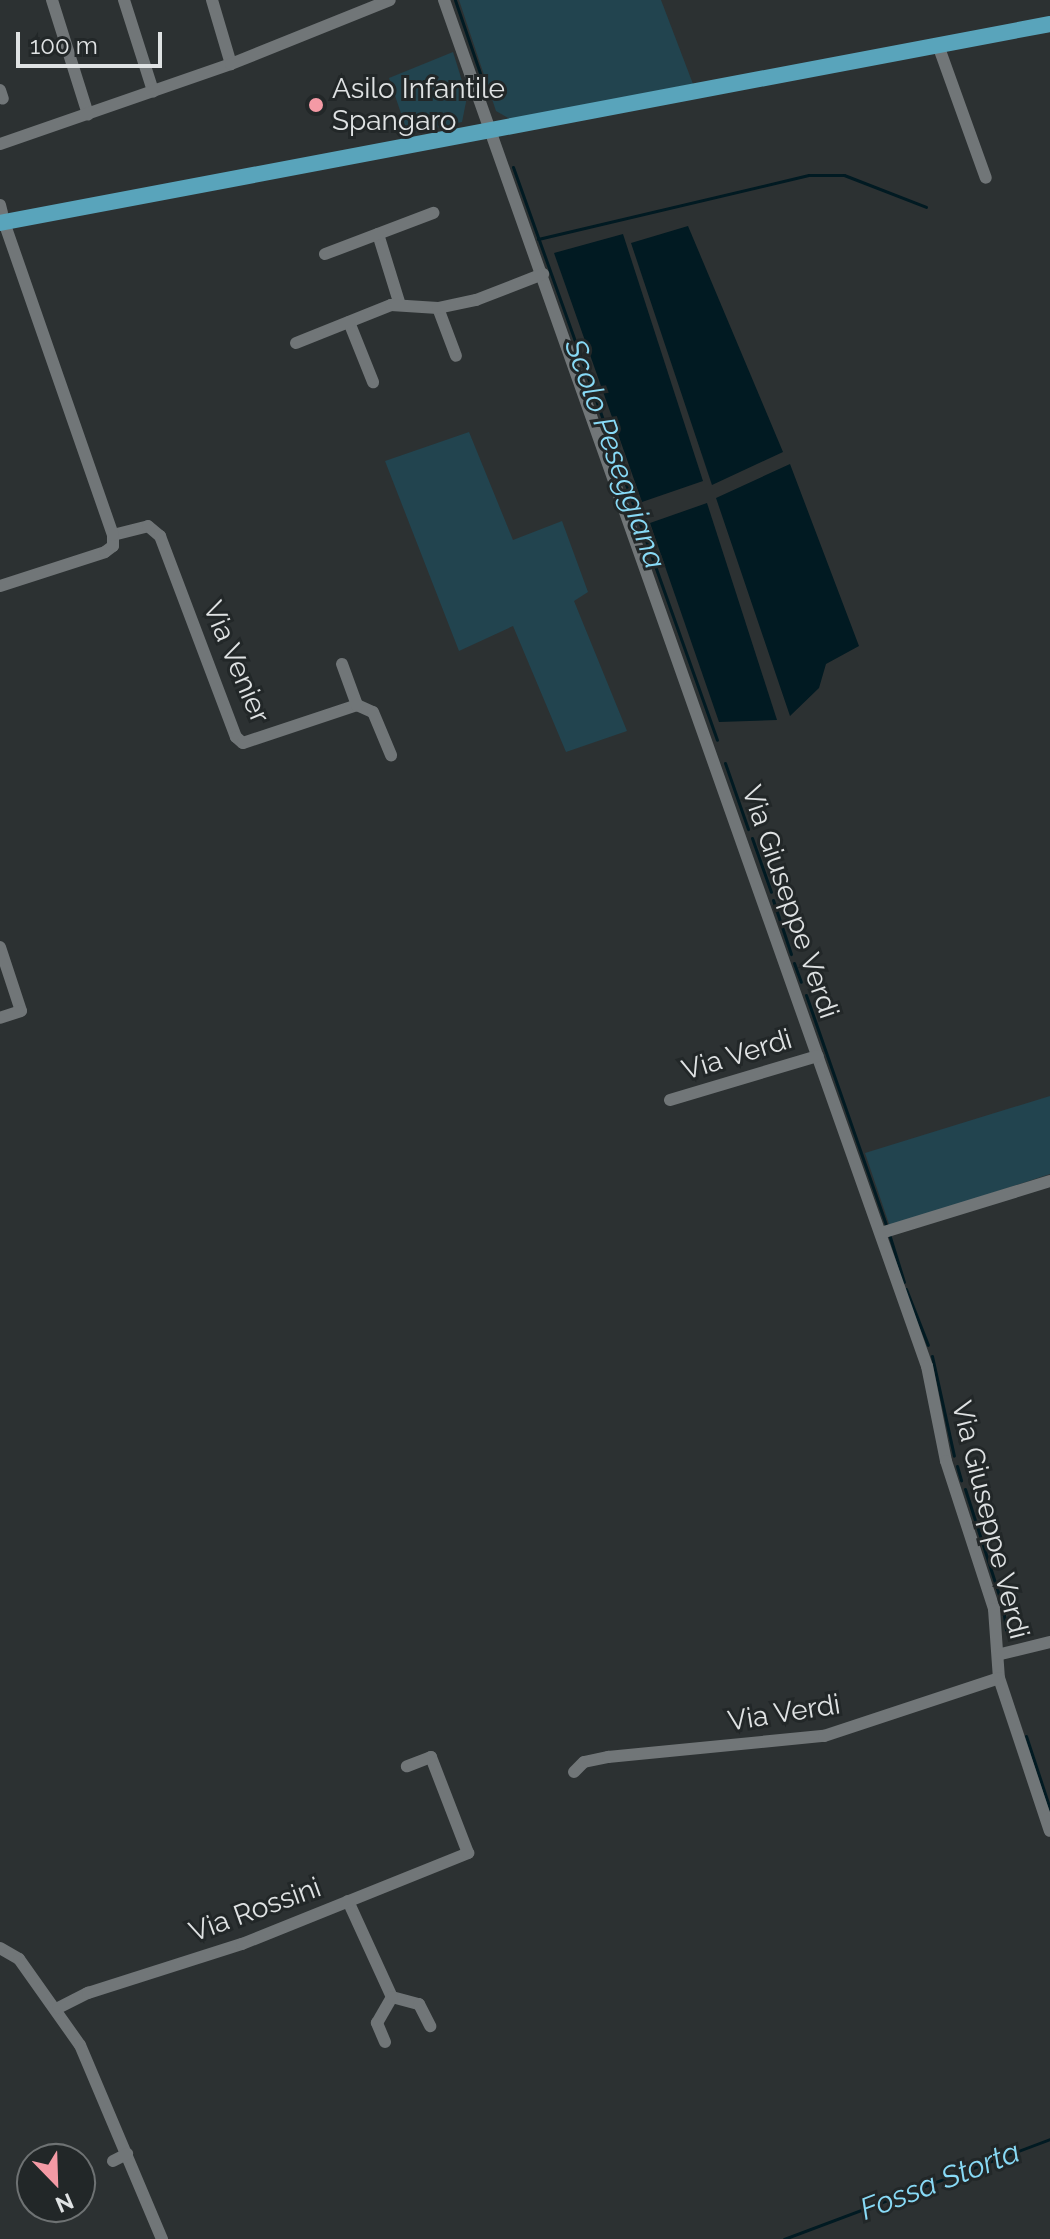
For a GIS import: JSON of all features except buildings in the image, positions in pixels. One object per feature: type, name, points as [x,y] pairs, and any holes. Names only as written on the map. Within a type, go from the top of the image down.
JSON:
[{"type":"main road","points":[[1,216],[487,130],[1050,24]]},
{"type":"street","points":[[52,0],[88,114]]},
{"type":"street","points":[[124,0],[153,91]]},
{"type":"street","points":[[212,0],[231,64]]},
{"type":"street","points":[[0,144],[231,64],[390,0]]},
{"type":"street","name":"Via Giuseppe Verdi","points":[[444,0],[487,130],[543,274],[927,1366],[946,1461],[994,1609],[1001,1654],[999,1678],[1050,1831]]},
{"type":"street","points":[[938,45],[986,178]]},
{"type":"street","points":[[325,254],[433,213]]},
{"type":"street","points":[[0,586],[105,552],[113,546],[113,535],[1,216]]},
{"type":"street","points":[[378,234],[400,305]]},
{"type":"street","points":[[296,343],[400,305],[438,308],[476,300],[543,274]]},
{"type":"street","points":[[438,308],[456,356]]},
{"type":"street","points":[[349,322],[373,382]]},
{"type":"street","name":"Via Venier","points":[[113,535],[148,526],[160,536],[236,737],[243,743],[357,705]]},
{"type":"street","points":[[342,664],[357,705],[373,712],[391,755]]},
{"type":"street","points":[[0,947],[21,1011],[0,1018]]},
{"type":"street","name":"Via Verdi","points":[[670,1100],[818,1056]]},
{"type":"street","points":[[881,1233],[1050,1181]]},
{"type":"street","points":[[1001,1654],[1050,1642]]},
{"type":"street","name":"Via Verdi","points":[[574,1772],[584,1762],[608,1757],[824,1736],[999,1678]]},
{"type":"street","name":"Via Rossini","points":[[58,2008],[348,1901],[468,1853],[431,1757],[407,1766]]},
{"type":"street","points":[[348,1901],[392,1997]]},
{"type":"street","points":[[0,1948],[19,1959],[58,2008],[80,2045],[162,2239]]},
{"type":"street","points":[[392,1997],[419,2004],[430,2026]]},
{"type":"street","points":[[385,2042],[377,2023],[392,1997]]},
{"type":"street","points":[[113,2161],[127,2154]]},
{"type":"shaded area","points":[[459,0],[661,0],[693,84],[510,119],[496,111]]},
{"type":"shaded area","points":[[453,52],[467,97],[462,122],[408,134],[389,78]]},
{"type":"shaded area","points":[[688,226],[783,452],[712,485],[631,243]]},
{"type":"shaded area","points":[[623,234],[703,481],[642,502],[554,253]]},
{"type":"shaded area","points":[[469,432],[513,540],[562,521],[588,592],[574,601],[627,731],[566,752],[513,626],[459,651],[385,461]]},
{"type":"shaded area","points":[[790,464],[859,646],[826,664],[819,688],[790,716],[716,498]]},
{"type":"shaded area","points":[[707,503],[777,720],[719,722],[650,523]]},
{"type":"shaded area","points":[[1050,1096],[1050,1174],[890,1227],[865,1153]]},
{"type":"waterway","name":"Scolo Peseggiana","points":[[455,0],[482,79]]},
{"type":"waterway","name":"Scolo Peseggiana","points":[[513,167],[717,740]]},
{"type":"waterway","points":[[538,239],[809,175],[844,175],[926,207]]},
{"type":"waterway","name":"Scolo Peseggiana","points":[[725,763],[748,829]]},
{"type":"waterway","name":"Scolo Peseggiana","points":[[752,838],[771,892]]},
{"type":"waterway","name":"Scolo Peseggiana","points":[[773,900],[791,954]]},
{"type":"waterway","name":"Scolo Peseggiana","points":[[794,963],[801,982]]},
{"type":"waterway","name":"Scolo Peseggiana","points":[[806,995],[887,1227]]},
{"type":"waterway","name":"Scolo Peseggiana","points":[[890,1237],[904,1282]]},
{"type":"waterway","name":"Scolo Peseggiana","points":[[906,1289],[928,1345]]},
{"type":"waterway","name":"Scolo Peseggiana","points":[[932,1356],[954,1456]]},
{"type":"waterway","name":"Scolo Peseggiana","points":[[957,1466],[961,1480]]},
{"type":"waterway","name":"Scolo Peseggiana","points":[[965,1489],[999,1595]]},
{"type":"waterway","name":"Scolo Peseggiana","points":[[1002,1601],[1006,1630]]},
{"type":"waterway","name":"Scolo Peseggiana","points":[[1026,1736],[1050,1809]]},
{"type":"waterway","name":"Fossa Storta","points":[[784,2239],[1050,2139]]},
{"type":"place","name":"Asilo Infantile Spangaro","points":[[316,105]]}]
